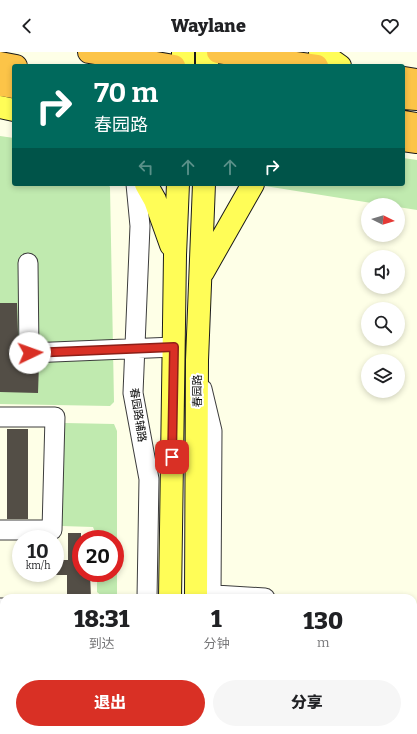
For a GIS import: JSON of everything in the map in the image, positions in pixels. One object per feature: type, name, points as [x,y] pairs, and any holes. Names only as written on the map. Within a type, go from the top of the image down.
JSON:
[{"type":"highway","points":[[89,52],[162,64]]},
{"type":"highway","points":[[218,52],[303,64]]},
{"type":"highway","points":[[0,63],[12,65]]},
{"type":"highway","points":[[405,78],[417,80]]},
{"type":"highway","points":[[0,85],[12,87]]},
{"type":"highway","points":[[405,98],[417,99]]},
{"type":"highway","points":[[405,122],[417,124]]},
{"type":"highway","points":[[405,140],[417,142]]},
{"type":"main road","points":[[183,52],[183,64]]},
{"type":"main road","points":[[207,52],[207,64]]},
{"type":"main road","points":[[320,52],[337,64]]},
{"type":"main road","points":[[0,107],[12,110]]},
{"type":"main road","points":[[147,186],[155,200],[175,255]]},
{"type":"main road","points":[[170,594],[175,255],[178,186]]},
{"type":"main road","name":"春园路","points":[[203,594],[198,372],[204,186]]},
{"type":"main road","points":[[201,275],[252,186]]},
{"type":"street","name":"春园路辅路","points":[[136,186],[140,226],[133,393],[149,479],[147,594]]},
{"type":"street","points":[[28,263],[30,353],[135,347],[174,347]]},
{"type":"street","points":[[0,418],[55,417],[52,530],[0,530]]},
{"type":"green space","points":[[0,136],[12,138],[12,186],[110,187],[114,402],[110,406],[0,404]]},
{"type":"green space","points":[[405,158],[417,160],[417,210],[405,208],[405,198],[361,198],[361,201],[265,186],[405,186]]},
{"type":"green space","points":[[65,423],[114,424],[117,431],[117,530],[94,530],[93,527],[61,526],[60,428]]},
{"type":"green space","points":[[97,582],[117,582],[117,594],[99,594],[97,592]]},
{"type":"building","points":[[0,303],[17,303],[19,361],[29,364],[39,364],[38,393],[0,392]]},
{"type":"building","points":[[7,429],[28,429],[28,519],[7,519]]},
{"type":"building","points":[[68,533],[72,533],[72,582],[90,582],[91,594],[67,594],[67,575],[64,575],[64,560],[68,560]]},
{"type":"route","points":[[30,353],[135,347],[174,347],[172,457]]}]
